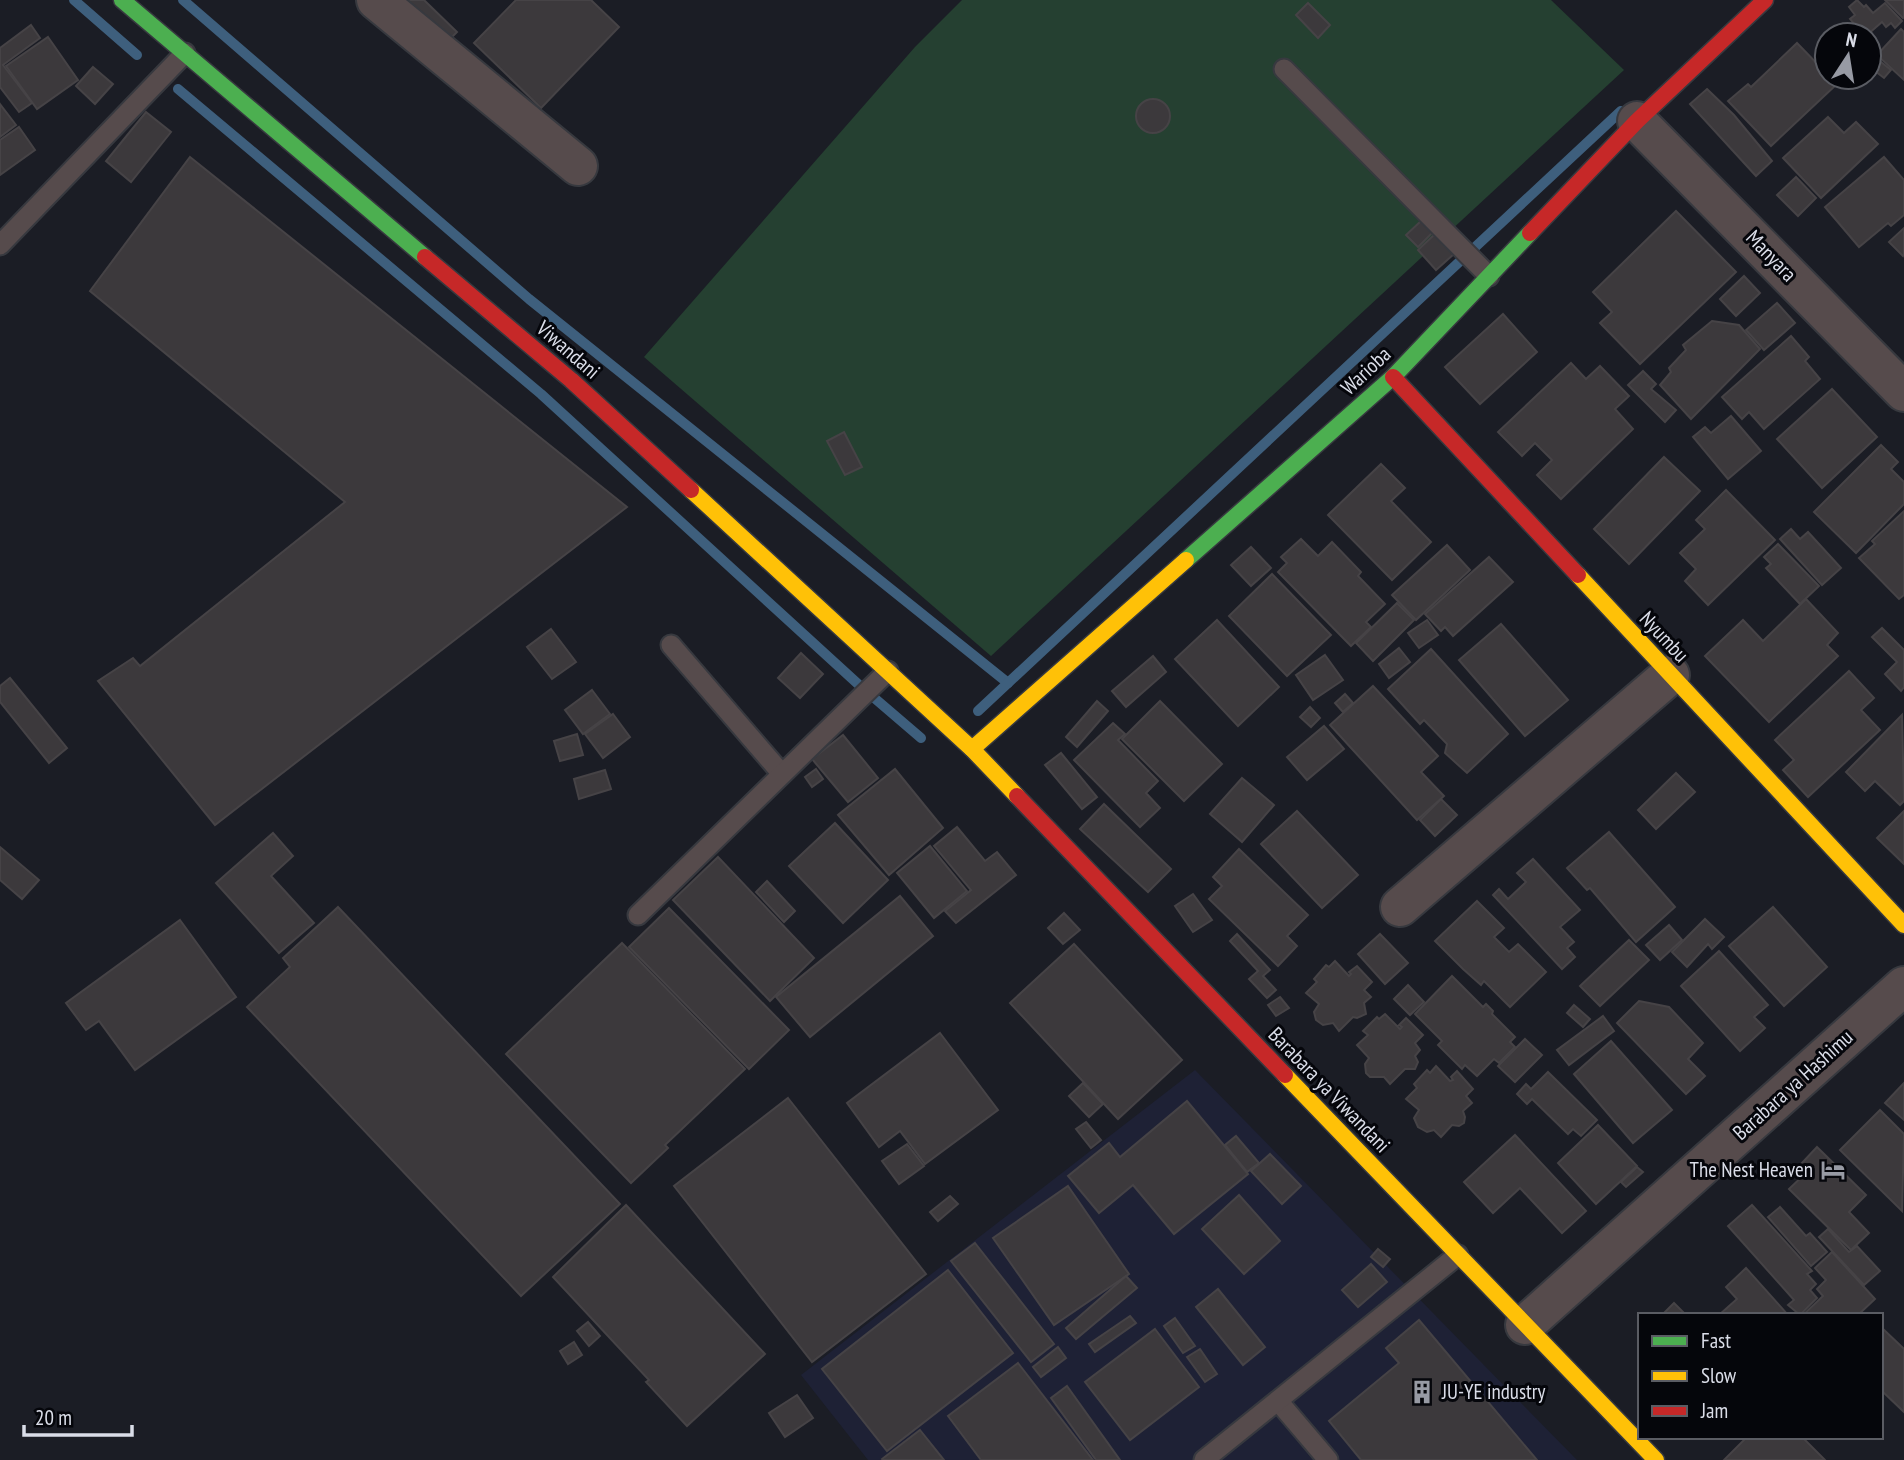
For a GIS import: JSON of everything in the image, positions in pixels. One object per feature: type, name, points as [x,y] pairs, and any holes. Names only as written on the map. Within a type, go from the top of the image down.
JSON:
[{"type":"street","name":"Viwandani","points":[[122,0],[572,380],[972,748]]},
{"type":"street","points":[[376,0],[578,166]]},
{"type":"street","name":"Warioba","points":[[972,748],[1393,377],[1637,121],[1765,0]]},
{"type":"street","name":"Manyara","points":[[1637,121],[1904,392]]},
{"type":"street","name":"Nyumbu","points":[[1393,377],[1904,925]]},
{"type":"street","points":[[1400,907],[1670,675]]},
{"type":"street","name":"Barabara ya Viwandani","points":[[972,748],[1656,1460]]},
{"type":"street","name":"Barabara ya Hashimu","points":[[1525,1325],[1904,986]]},
{"type":"lane","points":[[0,245],[185,53]]},
{"type":"lane","points":[[1284,69],[1489,276]]},
{"type":"lane","points":[[671,645],[782,774]]},
{"type":"lane","points":[[638,915],[888,671]]},
{"type":"lane","points":[[1205,1460],[1458,1255]]},
{"type":"lane","points":[[1278,1401],[1328,1460]]},
{"type":"shaded area","points":[[1195,1070],[1577,1460],[868,1460],[801,1375]]},
{"type":"green space","points":[[962,0],[1551,0],[1624,70],[991,656],[644,357],[915,47]]},
{"type":"building","points":[[400,0],[424,0],[457,32],[445,44]]},
{"type":"building","points":[[516,0],[591,0],[619,27],[541,108],[474,43]]},
{"type":"building","points":[[1857,0],[1873,13],[1885,3],[1902,21],[1895,28],[1891,23],[1886,27],[1883,21],[1852,21],[1850,19],[1855,15],[1849,7]]},
{"type":"building","points":[[1885,0],[1904,0],[1904,17],[1903,18]]},
{"type":"building","points":[[1308,3],[1330,25],[1318,38],[1296,15]]},
{"type":"building","points":[[31,25],[40,38],[3,65],[32,103],[19,112],[0,87],[0,48]]},
{"type":"building","points":[[1901,29],[1904,32],[1904,80],[1883,61],[1883,48]]},
{"type":"building","points":[[48,37],[78,80],[37,109],[6,66]]},
{"type":"building","points":[[1797,43],[1813,60],[1813,91],[1830,91],[1771,146],[1728,101],[1748,84],[1751,87]]},
{"type":"building","points":[[1883,64],[1891,70],[1883,77]]},
{"type":"building","points":[[93,67],[113,84],[95,104],[76,86]]},
{"type":"building","points":[[1707,89],[1734,115],[1772,161],[1756,176],[1690,104]]},
{"type":"building","points":[[1153,99],[1165,104],[1170,116],[1165,128],[1153,133],[1141,128],[1136,116],[1141,104]]},
{"type":"building","points":[[0,104],[16,125],[0,137]]},
{"type":"building","points":[[146,112],[171,132],[131,182],[106,161]]},
{"type":"building","points":[[1828,117],[1844,133],[1856,122],[1878,144],[1821,198],[1783,158]]},
{"type":"building","points":[[19,127],[35,150],[0,175],[0,140]]},
{"type":"building","points":[[190,157],[627,507],[215,825],[98,681],[133,658],[140,666],[345,502],[90,291]]},
{"type":"building","points":[[1884,157],[1904,180],[1904,215],[1891,226],[1888,223],[1859,247],[1825,207]]},
{"type":"building","points":[[1796,177],[1816,198],[1798,216],[1777,195]]},
{"type":"building","points":[[1676,211],[1736,272],[1640,364],[1600,323],[1612,312],[1593,292]]},
{"type":"building","points":[[1421,221],[1432,233],[1418,247],[1406,235]]},
{"type":"building","points":[[1904,228],[1904,254],[1903,256],[1889,242]]},
{"type":"building","points":[[1435,234],[1454,254],[1436,270],[1418,250]]},
{"type":"building","points":[[1744,276],[1760,293],[1736,316],[1720,299]]},
{"type":"building","points":[[1777,303],[1795,323],[1764,350],[1746,330]]},
{"type":"building","points":[[1503,314],[1537,352],[1480,404],[1445,367]]},
{"type":"building","points":[[1712,321],[1739,325],[1760,349],[1691,419],[1660,385],[1671,372],[1669,368],[1686,350],[1683,345]]},
{"type":"building","points":[[1791,336],[1809,357],[1805,361],[1820,379],[1764,429],[1749,412],[1742,419],[1722,397]]},
{"type":"building","points":[[1571,363],[1586,379],[1600,366],[1629,396],[1615,409],[1633,429],[1561,499],[1537,475],[1552,460],[1535,443],[1522,456],[1498,432]]},
{"type":"building","points":[[1643,371],[1656,384],[1651,389],[1676,410],[1665,422],[1628,385]]},
{"type":"building","points":[[1832,389],[1877,437],[1822,488],[1777,439]]},
{"type":"building","points":[[1731,416],[1761,451],[1728,479],[1693,437],[1705,427],[1711,433]]},
{"type":"building","points":[[844,432],[862,467],[845,475],[827,441]]},
{"type":"building","points":[[1881,445],[1898,462],[1891,469],[1904,482],[1904,504],[1856,553],[1814,512]]},
{"type":"building","points":[[1664,457],[1700,491],[1629,564],[1594,529]]},
{"type":"building","points":[[1381,464],[1405,488],[1391,501],[1431,542],[1392,580],[1328,515]]},
{"type":"building","points":[[1726,490],[1775,540],[1708,605],[1685,581],[1696,569],[1680,553],[1705,529],[1696,520]]},
{"type":"building","points":[[1904,511],[1904,595],[1899,599],[1859,558],[1875,544],[1872,541]]},
{"type":"building","points":[[1791,529],[1800,539],[1808,532],[1841,568],[1822,585],[1780,539]]},
{"type":"building","points":[[1301,539],[1318,556],[1332,542],[1361,572],[1358,576],[1385,604],[1366,622],[1371,627],[1351,646],[1278,572],[1287,563],[1281,557]]},
{"type":"building","points":[[1778,544],[1819,586],[1800,604],[1766,568],[1771,564],[1764,557]]},
{"type":"building","points":[[1447,545],[1470,570],[1416,620],[1392,595]]},
{"type":"building","points":[[1251,547],[1271,568],[1251,586],[1231,565]]},
{"type":"building","points":[[1489,557],[1513,582],[1453,636],[1445,627],[1441,631],[1425,614]]},
{"type":"building","points":[[1272,574],[1331,635],[1287,676],[1229,616]]},
{"type":"building","points":[[1806,599],[1838,633],[1827,645],[1838,656],[1769,722],[1705,656],[1743,620],[1763,641]]},
{"type":"building","points":[[1397,603],[1414,620],[1373,661],[1356,643]]},
{"type":"building","points":[[1217,620],[1279,687],[1238,726],[1175,659]]},
{"type":"building","points":[[1427,620],[1438,635],[1419,648],[1408,633]]},
{"type":"building","points":[[1501,624],[1568,700],[1525,736],[1459,660]]},
{"type":"building","points":[[1882,628],[1904,650],[1904,687],[1901,691],[1885,674],[1897,662],[1872,637]]},
{"type":"building","points":[[551,629],[576,662],[552,679],[527,647]]},
{"type":"building","points":[[1399,648],[1410,662],[1389,678],[1379,664]]},
{"type":"building","points":[[1431,649],[1508,734],[1467,773],[1445,753],[1447,744],[1424,720],[1420,724],[1388,689]]},
{"type":"building","points":[[801,653],[823,674],[800,698],[778,678]]},
{"type":"building","points":[[1325,655],[1343,680],[1313,700],[1296,675]]},
{"type":"building","points":[[1153,656],[1166,672],[1126,707],[1112,691]]},
{"type":"building","points":[[1849,671],[1874,698],[1861,710],[1880,730],[1808,797],[1783,770],[1794,760],[1775,740]]},
{"type":"building","points":[[10,678],[67,748],[49,763],[0,702],[0,686]]},
{"type":"building","points":[[1373,686],[1438,756],[1421,772],[1444,796],[1417,820],[1330,725]]},
{"type":"building","points":[[592,690],[610,714],[583,734],[565,710]]},
{"type":"building","points":[[1345,694],[1353,703],[1343,712],[1335,703]]},
{"type":"building","points":[[1097,701],[1108,711],[1077,747],[1066,737]]},
{"type":"building","points":[[1160,701],[1222,764],[1184,801],[1122,739]]},
{"type":"building","points":[[1310,707],[1320,718],[1311,727],[1300,717]]},
{"type":"building","points":[[613,714],[630,737],[603,758],[585,734]]},
{"type":"building","points":[[1902,715],[1904,801],[1900,805],[1875,781],[1865,791],[1846,772]]},
{"type":"building","points":[[1113,723],[1125,734],[1118,740],[1158,781],[1146,793],[1160,808],[1140,827],[1074,760]]},
{"type":"building","points":[[1324,726],[1344,749],[1307,780],[1287,757]]},
{"type":"building","points":[[577,734],[583,755],[560,761],[554,741]]},
{"type":"building","points":[[843,735],[878,778],[848,802],[812,759]]},
{"type":"building","points":[[1061,753],[1097,797],[1082,809],[1045,765]]},
{"type":"building","points":[[816,769],[823,779],[812,787],[805,777]]},
{"type":"building","points":[[895,769],[943,828],[889,875],[838,815]]},
{"type":"building","points":[[605,770],[611,789],[579,799],[574,779]]},
{"type":"building","points":[[1676,773],[1695,792],[1656,829],[1638,810]]},
{"type":"building","points":[[1242,778],[1274,805],[1242,842],[1210,814]]},
{"type":"building","points":[[1441,799],[1457,815],[1435,836],[1420,820]]},
{"type":"building","points":[[1104,804],[1171,869],[1148,892],[1080,829]]},
{"type":"building","points":[[1297,811],[1358,875],[1322,908],[1261,844]]},
{"type":"building","points":[[1904,811],[1904,864],[1877,838]]},
{"type":"building","points":[[835,823],[888,880],[843,923],[789,866]]},
{"type":"building","points":[[957,827],[985,861],[997,852],[1016,875],[956,923],[945,911],[971,890],[934,846]]},
{"type":"building","points":[[1609,832],[1675,907],[1636,942],[1590,888],[1587,890],[1567,868]]},
{"type":"building","points":[[273,833],[293,856],[271,876],[314,923],[279,953],[216,883]]},
{"type":"building","points":[[930,846],[967,891],[934,918],[897,873]]},
{"type":"building","points":[[0,847],[39,880],[22,899],[0,880]]},
{"type":"building","points":[[1239,849],[1308,915],[1287,936],[1297,946],[1278,966],[1209,899],[1222,886],[1213,877]]},
{"type":"building","points":[[718,857],[814,958],[770,1001],[673,900]]},
{"type":"building","points":[[1533,859],[1580,910],[1560,927],[1574,942],[1567,948],[1575,957],[1562,969],[1493,895],[1499,889],[1508,899],[1526,882],[1517,873]]},
{"type":"building","points":[[767,881],[795,911],[784,922],[756,892]]},
{"type":"building","points":[[1193,894],[1212,920],[1193,932],[1175,906]]},
{"type":"building","points":[[900,896],[933,936],[810,1037],[776,997]]},
{"type":"building","points":[[1477,901],[1504,928],[1494,937],[1509,952],[1518,944],[1546,972],[1510,1007],[1484,981],[1481,985],[1435,941]]},
{"type":"building","points":[[338,907],[620,1204],[521,1296],[247,1007],[290,967],[283,958]]},
{"type":"building","points":[[1773,907],[1827,967],[1784,1006],[1729,946]]},
{"type":"building","points":[[669,908],[789,1030],[749,1069],[629,947]]},
{"type":"building","points":[[1064,913],[1080,930],[1063,944],[1048,928]]},
{"type":"building","points":[[1705,919],[1724,937],[1712,949],[1708,944],[1687,967],[1672,952]]},
{"type":"building","points":[[180,920],[236,997],[135,1070],[99,1021],[86,1030],[66,1003]]},
{"type":"building","points":[[1669,925],[1682,940],[1660,960],[1646,945]]},
{"type":"building","points":[[1237,934],[1270,970],[1263,976],[1276,990],[1267,998],[1249,979],[1258,971],[1230,941]]},
{"type":"building","points":[[1380,934],[1408,963],[1385,984],[1358,954]]},
{"type":"building","points":[[1629,940],[1649,960],[1600,1006],[1580,986]]},
{"type":"building","points":[[622,943],[745,1069],[665,1145],[668,1148],[631,1183],[506,1054]]},
{"type":"building","points":[[1074,944],[1182,1060],[1118,1119],[1010,1003]]},
{"type":"building","points":[[1719,951],[1768,1005],[1754,1017],[1765,1028],[1740,1051],[1681,986]]},
{"type":"building","points":[[1335,961],[1349,976],[1349,972],[1357,966],[1372,982],[1364,990],[1371,997],[1364,1003],[1366,1014],[1353,1017],[1339,1031],[1333,1023],[1323,1025],[1316,1020],[1314,1012],[1319,1004],[1306,993],[1317,982],[1314,979],[1326,965],[1329,967]]},
{"type":"building","points":[[1452,976],[1483,1007],[1486,1004],[1515,1037],[1510,1042],[1515,1047],[1499,1063],[1494,1059],[1477,1076],[1465,1065],[1462,1069],[1438,1045],[1442,1041],[1415,1014]]},
{"type":"building","points":[[1408,985],[1424,1002],[1410,1015],[1394,999]]},
{"type":"building","points":[[1280,997],[1289,1008],[1276,1016],[1268,1005]]},
{"type":"building","points":[[1639,1001],[1669,1007],[1703,1043],[1688,1059],[1705,1076],[1686,1094],[1617,1023]]},
{"type":"building","points":[[1574,1005],[1590,1019],[1583,1027],[1567,1013]]},
{"type":"building","points":[[1385,1014],[1400,1029],[1402,1027],[1399,1025],[1406,1018],[1423,1035],[1415,1043],[1420,1050],[1415,1056],[1418,1062],[1415,1069],[1405,1069],[1390,1084],[1384,1077],[1370,1077],[1366,1073],[1365,1064],[1369,1058],[1357,1045],[1368,1035],[1363,1031],[1377,1017],[1379,1019]]},
{"type":"building","points":[[1603,1016],[1614,1031],[1569,1065],[1557,1050]]},
{"type":"building","points":[[940,1033],[998,1110],[925,1164],[900,1131],[879,1147],[847,1103]]},
{"type":"building","points":[[1525,1039],[1542,1055],[1515,1082],[1498,1066]]},
{"type":"building","points":[[1611,1041],[1672,1110],[1633,1143],[1574,1074]]},
{"type":"building","points":[[1436,1066],[1450,1081],[1457,1071],[1473,1089],[1466,1096],[1472,1103],[1463,1111],[1464,1123],[1459,1126],[1452,1125],[1441,1137],[1434,1130],[1427,1132],[1418,1127],[1414,1118],[1419,1110],[1406,1099],[1417,1088],[1414,1084],[1427,1070],[1430,1073]]},
{"type":"building","points":[[1548,1072],[1597,1120],[1581,1136],[1573,1129],[1568,1134],[1532,1099],[1527,1104],[1517,1094],[1526,1084],[1531,1089]]},
{"type":"building","points":[[1083,1083],[1103,1104],[1089,1117],[1069,1096]]},
{"type":"building","points":[[1904,1083],[1904,1120],[1885,1103]]},
{"type":"building","points":[[788,1098],[926,1274],[812,1362],[674,1186]]},
{"type":"building","points":[[1187,1101],[1248,1174],[1174,1234],[1133,1185],[1099,1213],[1068,1176],[1109,1143],[1120,1157]]},
{"type":"building","points":[[1880,1110],[1904,1134],[1902,1211],[1840,1150]]},
{"type":"building","points":[[1086,1122],[1101,1140],[1091,1148],[1076,1129]]},
{"type":"building","points":[[1598,1125],[1637,1166],[1596,1204],[1558,1163]]},
{"type":"building","points":[[1515,1135],[1586,1211],[1562,1233],[1520,1188],[1493,1213],[1464,1182]]},
{"type":"building","points":[[1236,1136],[1259,1163],[1247,1172],[1225,1145]]},
{"type":"building","points":[[907,1144],[924,1166],[899,1184],[882,1161]]},
{"type":"building","points":[[1817,1147],[1866,1195],[1849,1212],[1869,1233],[1851,1250],[1789,1189],[1808,1171],[1801,1164]]},
{"type":"building","points":[[1270,1154],[1301,1186],[1282,1204],[1251,1171]]},
{"type":"building","points":[[1637,1167],[1643,1172],[1626,1187],[1621,1182]]},
{"type":"building","points":[[1068,1186],[1129,1274],[1054,1325],[993,1238]]},
{"type":"building","points":[[1239,1195],[1280,1241],[1244,1274],[1202,1229]]},
{"type":"building","points":[[950,1196],[958,1204],[938,1221],[930,1212]]},
{"type":"building","points":[[626,1205],[765,1354],[687,1426],[646,1382],[649,1380],[553,1277]]},
{"type":"building","points":[[1752,1205],[1812,1271],[1807,1274],[1816,1284],[1810,1290],[1817,1298],[1802,1313],[1798,1313],[1788,1305],[1794,1300],[1728,1226]]},
{"type":"building","points":[[1780,1207],[1806,1236],[1810,1233],[1827,1252],[1811,1266],[1768,1217]]},
{"type":"building","points":[[1828,1229],[1849,1252],[1857,1246],[1880,1271],[1864,1285],[1819,1237]]},
{"type":"building","points":[[975,1243],[1054,1344],[1031,1362],[951,1261]]},
{"type":"building","points":[[1378,1249],[1390,1259],[1383,1267],[1371,1257]]},
{"type":"building","points":[[1832,1252],[1875,1299],[1860,1313],[1805,1313],[1823,1296],[1817,1289],[1826,1280],[1815,1268]]},
{"type":"building","points":[[1371,1264],[1387,1282],[1358,1307],[1342,1290]]},
{"type":"building","points":[[1746,1268],[1786,1313],[1721,1313],[1737,1299],[1726,1287]]},
{"type":"building","points":[[948,1270],[1013,1353],[887,1451],[822,1369]]},
{"type":"building","points":[[1126,1276],[1137,1288],[1076,1339],[1066,1328]]},
{"type":"building","points":[[1218,1289],[1265,1347],[1243,1365],[1196,1307]]},
{"type":"building","points":[[1674,1303],[1684,1313],[1664,1313]]},
{"type":"building","points":[[1130,1316],[1136,1323],[1095,1352],[1089,1344]]},
{"type":"building","points":[[1175,1318],[1195,1346],[1183,1353],[1164,1326]]},
{"type":"building","name":"JU-YE industry","points":[[1419,1320],[1537,1460],[1361,1460],[1329,1421],[1399,1363],[1386,1348]]},
{"type":"building","points":[[588,1322],[600,1336],[589,1346],[577,1331]]},
{"type":"building","points":[[1155,1329],[1199,1387],[1130,1440],[1085,1382]]},
{"type":"building","points":[[1883,1329],[1904,1349],[1904,1412],[1883,1392]]},
{"type":"building","points":[[574,1342],[582,1355],[568,1364],[560,1351]]},
{"type":"building","points":[[1058,1347],[1066,1358],[1041,1377],[1033,1367]]},
{"type":"building","points":[[1200,1349],[1217,1374],[1205,1382],[1187,1357]]},
{"type":"building","points":[[1018,1363],[1093,1460],[981,1460],[948,1416]]},
{"type":"building","points":[[1067,1386],[1120,1460],[1096,1460],[1051,1398]]},
{"type":"building","points":[[797,1395],[813,1418],[785,1437],[769,1413]]},
{"type":"building","points":[[920,1430],[944,1460],[882,1459]]},
{"type":"building","points":[[1745,1439],[1804,1439],[1825,1460],[1724,1460]]},
{"type":"waterway","points":[[74,0],[137,55]]},
{"type":"waterway","points":[[183,0],[529,299],[1008,683]]},
{"type":"waterway","points":[[178,89],[541,394],[858,684],[921,738]]},
{"type":"waterway","points":[[978,711],[1621,111]]},
{"type":"traffic: fast","points":[[122,0],[425,257]]},
{"type":"traffic: fast","points":[[1186,560],[1393,377],[1530,233]]},
{"type":"traffic: slow","points":[[691,490],[972,749],[1017,796]]},
{"type":"traffic: slow","points":[[972,749],[1186,560]]},
{"type":"traffic: slow","points":[[1578,575],[1904,925]]},
{"type":"traffic: slow","points":[[1285,1075],[1656,1460]]},
{"type":"traffic: jam","points":[[1530,233],[1637,121],[1765,0]]},
{"type":"traffic: jam","points":[[425,257],[571,380],[691,490]]},
{"type":"traffic: jam","points":[[1393,377],[1578,575]]},
{"type":"traffic: jam","points":[[1017,796],[1285,1075]]},
{"type":"place","name":"The Nest Heaven","points":[[1833,1170]]},
{"type":"place","name":"JU-YE industry","points":[[1422,1392]]}]
